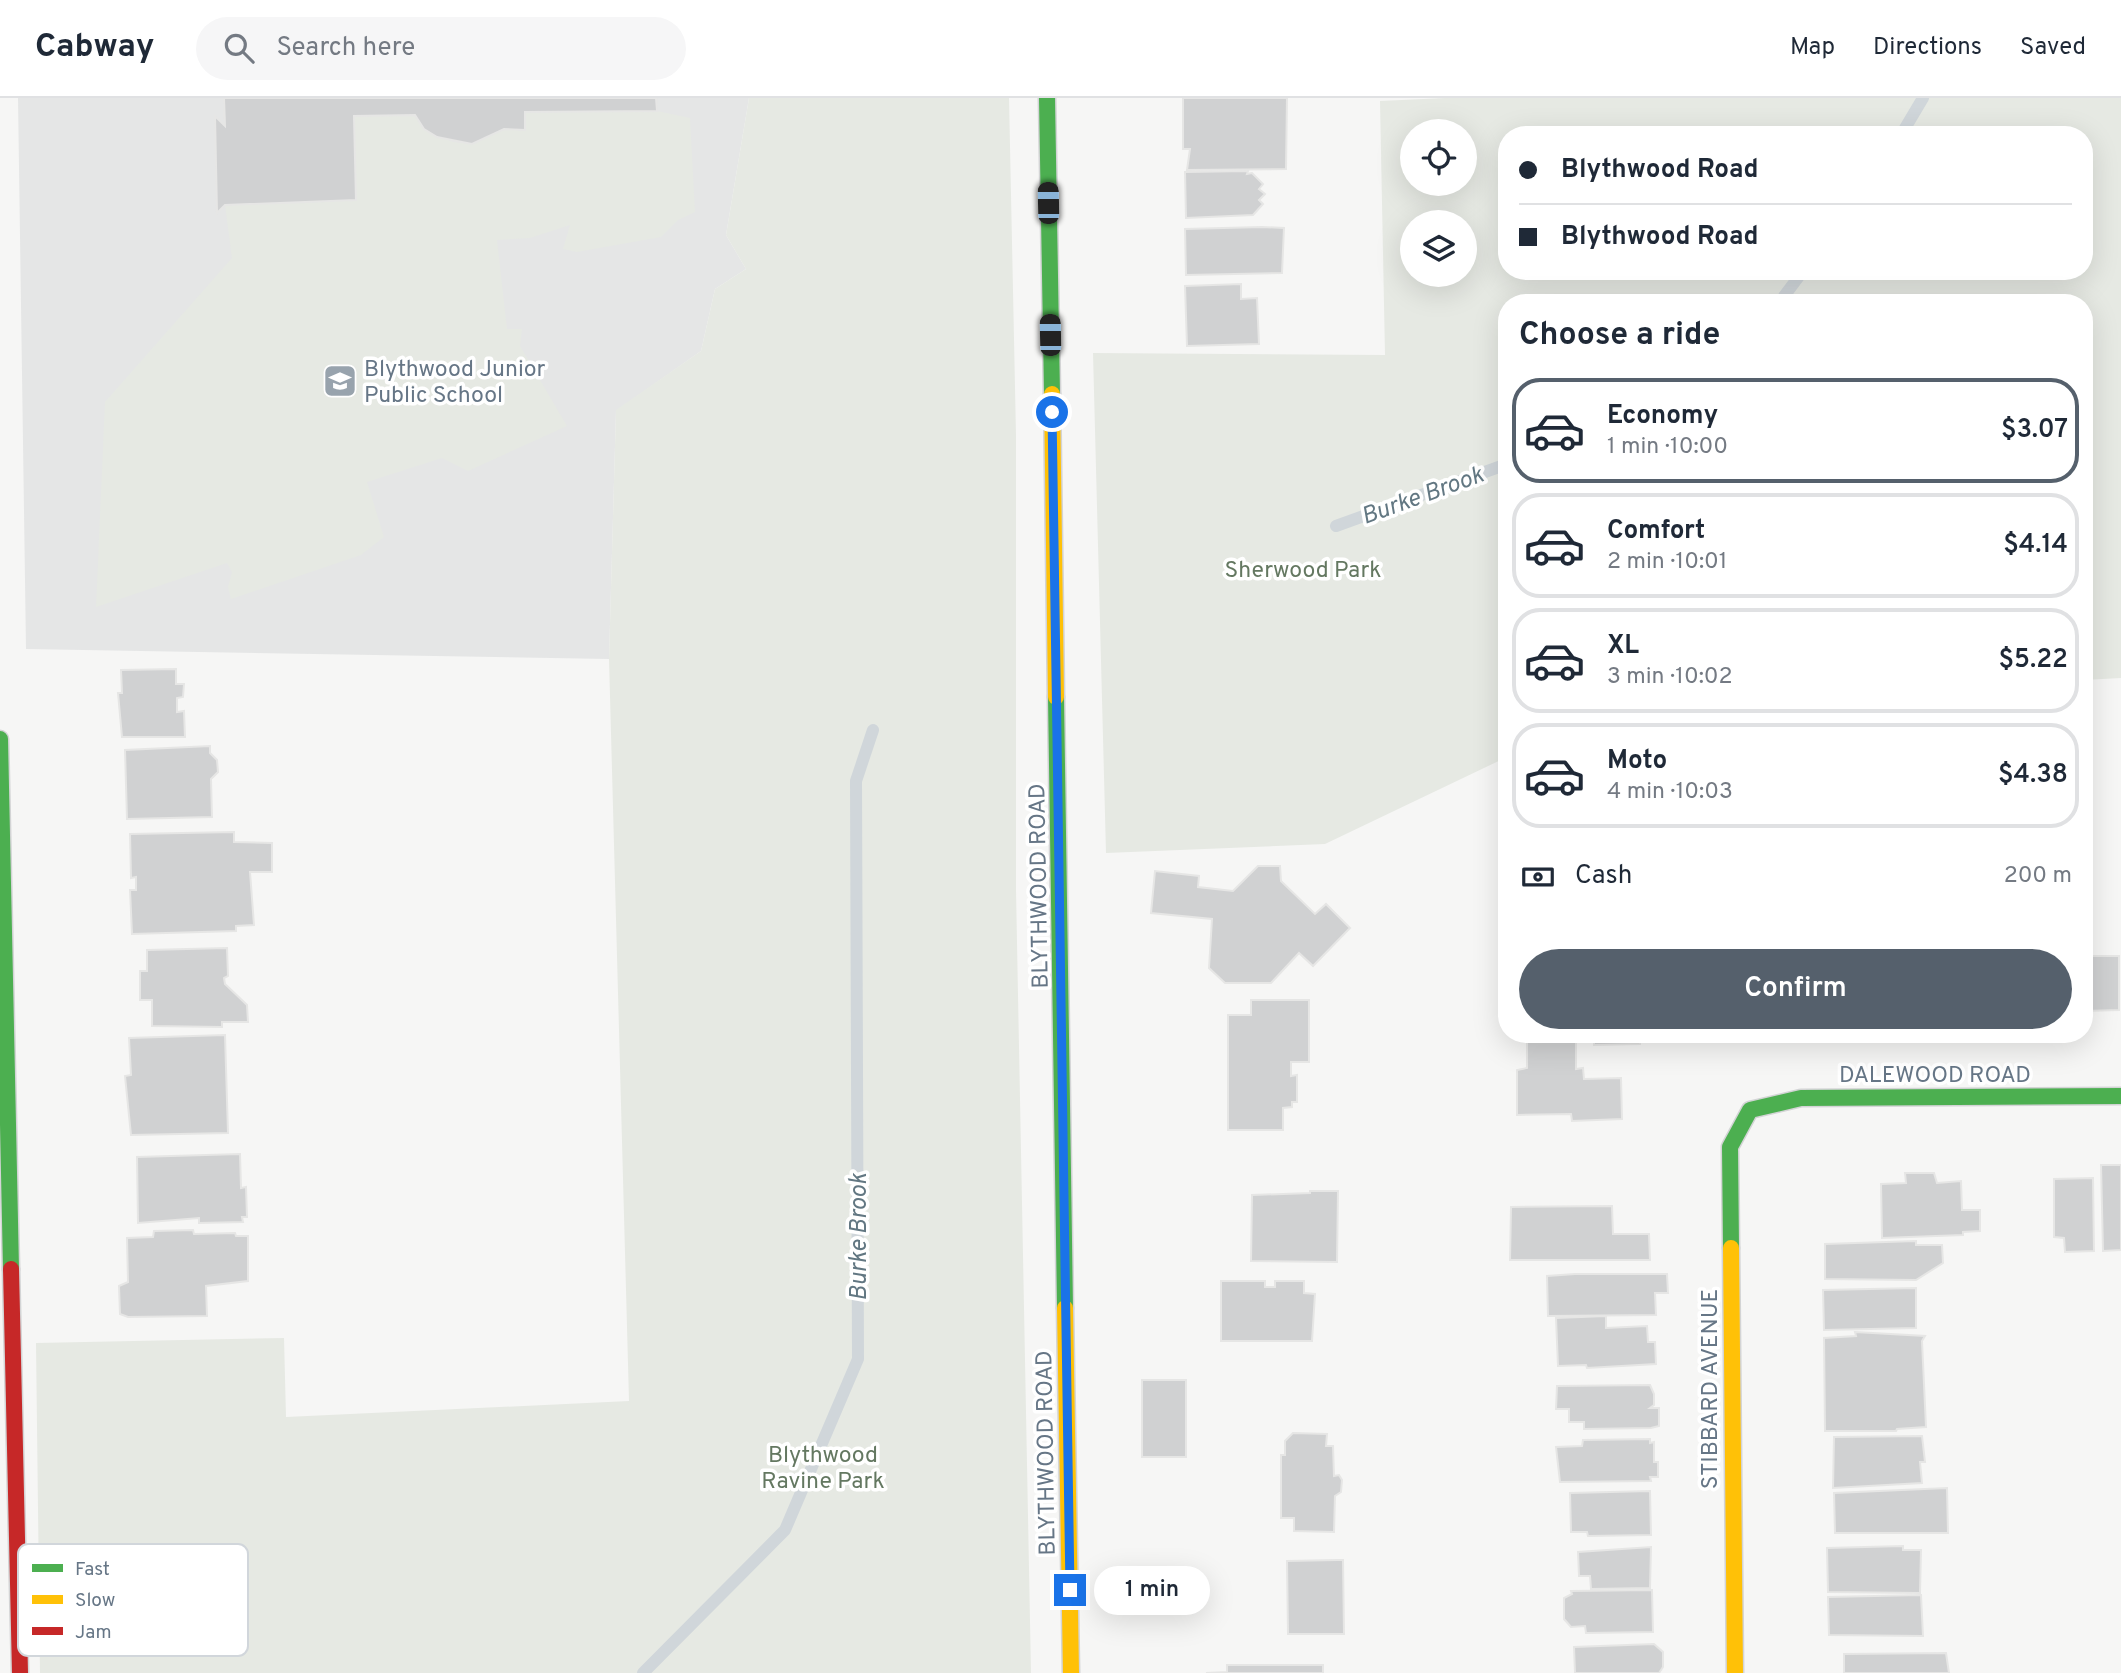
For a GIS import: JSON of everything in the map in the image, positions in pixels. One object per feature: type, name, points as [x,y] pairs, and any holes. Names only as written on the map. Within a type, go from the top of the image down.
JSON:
[{"type":"street","name":"BLYTHWOOD ROAD","points":[[1047,98],[1071,1673]]},
{"type":"street","points":[[0,739],[18,1580]]},
{"type":"street","name":"DALEWOOD ROAD","points":[[1750,1110],[1801,1098],[2121,1096]]},
{"type":"street","name":"STIBBARD AVENUE","points":[[1735,1673],[1730,1147],[1750,1110]]},
{"type":"shaded area","name":"Blythwood Junior Public School","points":[[18,98],[749,98],[726,235],[746,269],[715,289],[701,351],[616,411],[609,659],[26,649]]},
{"type":"green space","name":"Blythwood Ravine Park","points":[[749,98],[1009,98],[1016,435],[1016,890],[1031,1673],[40,1673],[40,1656],[248,1656],[248,1544],[38,1544],[36,1343],[284,1338],[286,1417],[629,1401],[609,659],[616,410],[701,351],[715,289],[746,269],[726,235]]},
{"type":"green space","name":"Sherwood Park","points":[[1445,98],[2121,98],[2121,678],[2093,680],[2093,294],[1498,294],[1498,761],[1325,844],[1106,853],[1093,353],[1385,355],[1380,101]]},
{"type":"green space","points":[[657,111],[690,118],[695,212],[678,220],[661,237],[577,252],[563,249],[570,225],[530,238],[497,240],[507,329],[522,329],[520,346],[567,426],[468,471],[442,458],[367,482],[384,537],[361,555],[231,599],[228,587],[232,572],[227,563],[96,607],[105,402],[232,258],[225,205],[356,200],[354,116],[415,115],[424,129],[453,142],[472,144],[504,129],[524,130],[525,112]]},
{"type":"building","points":[[224,98],[656,98],[657,111],[525,112],[525,130],[504,129],[472,144],[437,137],[424,129],[415,115],[354,116],[356,200],[225,205],[217,213],[215,116],[225,126]]},
{"type":"building","points":[[1183,98],[1287,98],[1286,169],[1187,170],[1190,149],[1183,149]]},
{"type":"building","points":[[1248,171],[1247,174],[1252,173],[1263,184],[1259,189],[1265,194],[1259,200],[1263,204],[1253,215],[1186,218],[1185,172]]},
{"type":"building","points":[[1284,228],[1282,273],[1186,275],[1185,229]]},
{"type":"building","points":[[1241,284],[1241,299],[1257,298],[1259,344],[1187,346],[1185,286]]},
{"type":"building","points":[[176,669],[176,684],[184,684],[183,697],[177,698],[177,712],[184,711],[185,737],[122,737],[118,693],[122,693],[121,670]]},
{"type":"building","points":[[210,746],[210,753],[217,760],[218,772],[211,779],[212,817],[127,819],[125,750]]},
{"type":"building","points":[[234,832],[234,842],[272,843],[272,872],[250,872],[254,925],[236,926],[236,931],[132,934],[130,890],[136,890],[136,877],[131,878],[130,834]]},
{"type":"building","points":[[1258,866],[1280,866],[1281,881],[1315,914],[1326,904],[1350,928],[1313,966],[1299,953],[1271,983],[1225,983],[1209,968],[1212,919],[1151,913],[1155,871],[1199,876],[1198,887],[1233,891]]},
{"type":"building","points":[[227,948],[228,976],[224,978],[225,984],[247,1005],[248,1022],[222,1022],[222,1027],[152,1026],[152,1000],[140,1000],[140,971],[147,971],[147,950]]},
{"type":"building","points":[[2093,956],[2119,956],[2119,1010],[2093,1011]]},
{"type":"building","points":[[1251,1000],[1309,1000],[1309,1062],[1291,1062],[1291,1076],[1297,1075],[1297,1102],[1292,1102],[1292,1107],[1283,1108],[1283,1130],[1228,1130],[1228,1015],[1251,1015]]},
{"type":"building","points":[[225,1035],[228,1133],[131,1135],[125,1076],[131,1075],[129,1038]]},
{"type":"building","points":[[1527,1043],[1576,1043],[1576,1069],[1583,1068],[1584,1079],[1621,1078],[1622,1119],[1572,1121],[1571,1114],[1517,1115],[1517,1070],[1527,1068]]},
{"type":"building","points":[[1594,1043],[1640,1043],[1640,1044]]},
{"type":"building","points":[[240,1154],[241,1188],[246,1187],[247,1217],[242,1217],[243,1222],[199,1223],[199,1218],[138,1223],[137,1157]]},
{"type":"building","points":[[2101,1165],[2121,1165],[2121,1250],[2103,1251]]},
{"type":"building","points":[[1905,1173],[1934,1173],[1937,1183],[1961,1181],[1962,1210],[1980,1210],[1980,1231],[1963,1232],[1963,1235],[1882,1238],[1881,1184],[1906,1183]]},
{"type":"building","points":[[2093,1178],[2094,1251],[2065,1252],[2064,1238],[2054,1237],[2054,1179]]},
{"type":"building","points":[[1338,1191],[1337,1262],[1251,1261],[1252,1195]]},
{"type":"building","points":[[1612,1206],[1613,1234],[1649,1234],[1650,1260],[1510,1260],[1511,1207]]},
{"type":"building","points":[[193,1230],[194,1234],[235,1233],[236,1236],[248,1236],[248,1281],[206,1286],[207,1316],[128,1317],[120,1314],[119,1286],[128,1282],[127,1238],[153,1237],[154,1231]]},
{"type":"building","points":[[1916,1241],[1916,1245],[1942,1245],[1943,1263],[1916,1280],[1825,1279],[1825,1244]]},
{"type":"building","points":[[1667,1274],[1668,1293],[1655,1293],[1656,1315],[1548,1316],[1547,1276]]},
{"type":"building","points":[[1221,1281],[1265,1281],[1265,1287],[1275,1287],[1275,1281],[1304,1281],[1304,1293],[1315,1294],[1312,1341],[1221,1341]]},
{"type":"building","points":[[1916,1288],[1916,1328],[1824,1330],[1823,1290]]},
{"type":"building","points":[[1606,1316],[1606,1328],[1647,1326],[1648,1342],[1655,1342],[1656,1364],[1587,1368],[1586,1365],[1558,1366],[1556,1318]]},
{"type":"building","points":[[1855,1332],[1925,1336],[1922,1341],[1926,1427],[1896,1431],[1825,1431],[1824,1338],[1856,1336]]},
{"type":"building","points":[[1142,1380],[1186,1380],[1186,1457],[1142,1457]]},
{"type":"building","points":[[1650,1385],[1654,1394],[1654,1405],[1650,1408],[1659,1408],[1659,1426],[1584,1429],[1584,1422],[1569,1422],[1569,1409],[1556,1409],[1557,1386]]},
{"type":"building","points":[[1293,1433],[1327,1434],[1326,1446],[1333,1446],[1334,1476],[1339,1475],[1342,1480],[1341,1492],[1335,1496],[1334,1532],[1294,1531],[1294,1518],[1281,1518],[1281,1455],[1285,1455],[1285,1441]]},
{"type":"building","points":[[1922,1436],[1925,1462],[1920,1462],[1922,1483],[1833,1488],[1834,1437]]},
{"type":"building","points":[[1650,1439],[1650,1443],[1654,1442],[1654,1462],[1658,1462],[1658,1477],[1650,1477],[1651,1481],[1560,1482],[1556,1447],[1582,1446],[1583,1440]]},
{"type":"building","points":[[1947,1488],[1948,1533],[1835,1533],[1834,1493]]},
{"type":"building","points":[[1650,1491],[1651,1535],[1588,1536],[1587,1532],[1571,1532],[1570,1493]]},
{"type":"building","points":[[1903,1546],[1903,1550],[1921,1550],[1920,1593],[1828,1592],[1827,1548]]},
{"type":"building","points":[[1651,1547],[1650,1588],[1591,1589],[1590,1576],[1579,1576],[1578,1552]]},
{"type":"building","points":[[1343,1560],[1344,1634],[1288,1634],[1287,1561]]},
{"type":"building","points":[[1652,1590],[1653,1632],[1586,1633],[1585,1626],[1571,1627],[1564,1619],[1564,1598],[1572,1594],[1571,1591]]},
{"type":"building","points":[[1921,1595],[1923,1636],[1829,1635],[1828,1597]]},
{"type":"building","points":[[1654,1644],[1663,1652],[1663,1667],[1659,1673],[1575,1673],[1574,1647]]},
{"type":"building","points":[[1946,1653],[1949,1673],[1844,1673],[1844,1654]]},
{"type":"building","points":[[1227,1665],[1323,1665],[1323,1673],[1206,1673],[1227,1672]]},
{"type":"waterway","name":"Burke Brook","points":[[1906,126],[1923,98]]},
{"type":"waterway","name":"Burke Brook","points":[[1786,294],[1796,280]]},
{"type":"waterway","name":"Burke Brook","points":[[1336,526],[1498,467]]},
{"type":"waterway","name":"Burke Brook","points":[[643,1673],[785,1530],[858,1359],[856,781],[873,730]]},
{"type":"traffic: fast","points":[[1047,98],[1052,394]]},
{"type":"traffic: fast","points":[[1056,697],[1065,1308]]},
{"type":"traffic: fast","points":[[0,739],[11,1269]]},
{"type":"traffic: fast","points":[[1731,1248],[1730,1147],[1750,1110],[1801,1098],[2121,1096]]},
{"type":"traffic: slow","points":[[1052,394],[1056,697]]},
{"type":"traffic: slow","points":[[1731,1248],[1735,1673]]},
{"type":"traffic: slow","points":[[1065,1308],[1071,1673]]},
{"type":"traffic: jam","points":[[11,1269],[18,1583]]},
{"type":"traffic: jam","points":[[20,1656],[20,1673]]},
{"type":"place","name":"Blythwood Junior Public School","points":[[340,381]]},
{"type":"route","points":[[1052,412],[1055,462],[1070,1590]]}]
